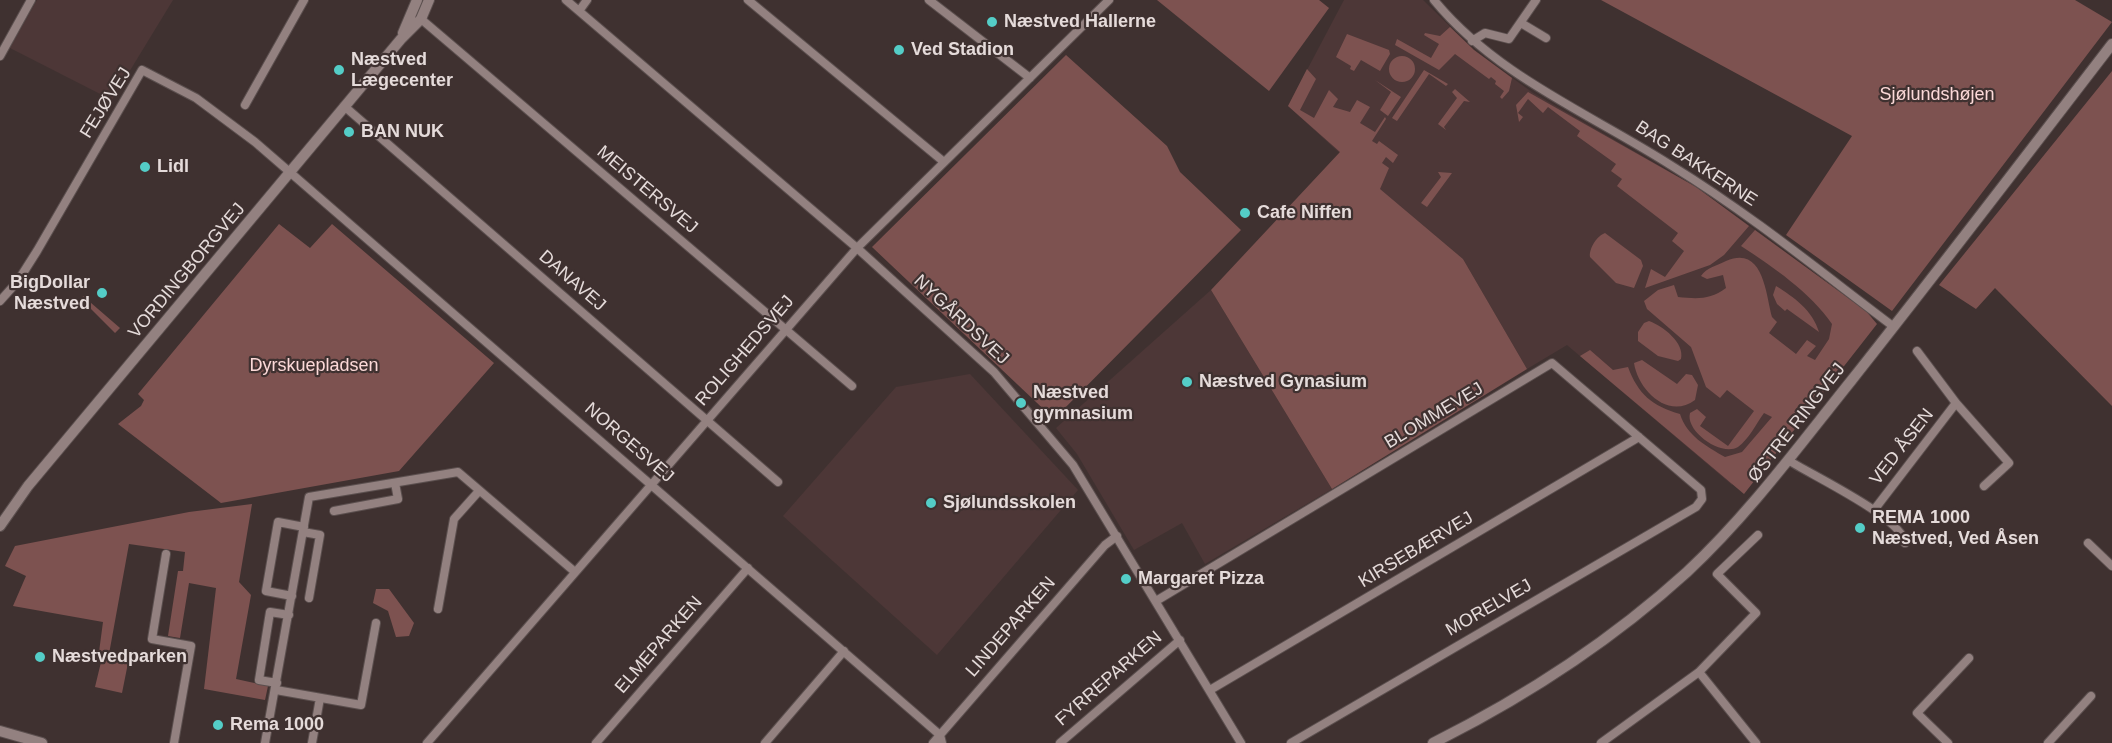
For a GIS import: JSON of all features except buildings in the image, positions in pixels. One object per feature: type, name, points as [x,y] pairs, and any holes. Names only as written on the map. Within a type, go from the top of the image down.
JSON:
[{"type":"street","points":[[0,56],[31,0]]},
{"type":"street","points":[[244,105],[304,0]]},
{"type":"street","name":"VORDINGBORGVEJ","points":[[401,39],[417,0]]},
{"type":"street","name":"VORDINGBORGVEJ","points":[[0,526],[28,486],[344,106],[421,19],[429,0]]},
{"type":"street","name":"NYGÅRDSVEJ","points":[[566,0],[857,248],[994,372],[1073,465],[1241,743]]},
{"type":"street","points":[[579,11],[587,0]]},
{"type":"street","points":[[748,0],[944,162]]},
{"type":"street","points":[[929,0],[1030,78]]},
{"type":"street","name":"ROLIGHEDSVEJ","points":[[427,743],[857,248],[1109,0]]},
{"type":"street","name":"BAG BAKKERNE","points":[[1434,0],[1472,41],[1548,93],[1682,172],[1752,220],[1894,327]]},
{"type":"street","points":[[1472,41],[1485,33],[1509,39],[1536,0]]},
{"type":"street","name":"MEISTERSVEJ","points":[[421,19],[852,386]]},
{"type":"street","points":[[1521,23],[1545,38]]},
{"type":"street","name":"ØSTRE RINGVEJ","points":[[1433,743],[1480,720],[1566,668],[1626,623],[1686,573],[1735,524],[1894,327],[2112,44]]},
{"type":"street","name":"FEJØVEJ","points":[[0,301],[18,281],[37,251],[142,70],[196,98],[239,129],[290,172]]},
{"type":"street","name":"DANAVEJ","points":[[344,106],[778,482]]},
{"type":"street","name":"NORGESVEJ","points":[[290,172],[844,651],[941,739]]},
{"type":"street","name":"VED ÅSEN","points":[[1917,351],[1956,404],[2009,463],[1984,486]]},
{"type":"street","name":"BLOMMEVEJ","points":[[1156,601],[1552,363],[1701,490],[1702,499]]},
{"type":"street","name":"VED ÅSEN","points":[[1874,510],[1956,404]]},
{"type":"street","name":"KIRSEBÆRVEJ","points":[[1210,690],[1639,437]]},
{"type":"street","name":"VED ÅSEN","points":[[1788,460],[1874,510],[1901,530],[1905,543]]},
{"type":"street","points":[[265,743],[309,497],[458,472],[575,572]]},
{"type":"street","points":[[334,511],[398,499],[395,483]]},
{"type":"street","points":[[438,609],[454,519],[479,491]]},
{"type":"street","name":"MORELVEJ","points":[[1292,743],[1696,507],[1702,499]]},
{"type":"street","points":[[292,596],[266,591],[278,522],[320,535],[309,598]]},
{"type":"street","points":[[1601,743],[1699,672],[1756,614],[1717,574],[1758,535]]},
{"type":"street","name":"LINDEPARKEN","points":[[933,743],[941,739],[1105,545],[1117,536]]},
{"type":"street","points":[[2088,543],[2112,566]]},
{"type":"street","points":[[166,555],[152,639],[190,646],[174,743]]},
{"type":"street","name":"ELMEPARKEN","points":[[596,743],[748,568]]},
{"type":"street","points":[[289,615],[270,612],[259,680],[320,698],[361,705],[376,622]]},
{"type":"street","name":"FYRREPARKEN","points":[[1060,743],[1180,640]]},
{"type":"street","points":[[765,743],[844,651]]},
{"type":"street","points":[[1948,743],[1917,713],[1969,658]]},
{"type":"street","points":[[1699,672],[1756,743]]},
{"type":"street","points":[[2048,743],[2091,696]]},
{"type":"street","points":[[312,743],[320,698]]},
{"type":"street","points":[[5,736],[42,743]]},
{"type":"shaded area","points":[[37,0],[173,0],[112,100],[10,48]]},
{"type":"shaded area","points":[[1344,0],[1423,0],[1474,50],[1533,93],[1696,187],[1866,311],[1732,485],[1567,345],[1527,369],[1463,259],[1379,189],[1288,106]]},
{"type":"shaded area","name":"Næstved Gynasium","points":[[1211,290],[1332,489],[1205,564],[1182,523],[1134,550],[1077,454],[1056,428]]},
{"type":"shaded area","name":"Sjølundsskolen","points":[[970,374],[1078,490],[937,655],[783,516],[896,387]]},
{"type":"green space","points":[[1157,0],[1319,0],[1329,8],[1269,91]]},
{"type":"green space","name":"Sjølundshøjen","points":[[1601,0],[2075,0],[2112,22],[1892,311],[1786,235],[1852,136]]},
{"type":"green space","points":[[1450,27],[1474,50],[1512,78],[1509,91],[1502,99],[1500,97],[1504,91],[1495,84],[1496,81],[1491,77],[1489,79],[1455,54],[1439,70],[1395,45],[1397,39],[1431,58],[1439,44],[1424,35],[1425,33],[1440,36]]},
{"type":"green space","points":[[1347,34],[1389,50],[1390,54],[1380,71],[1361,60],[1354,71],[1350,69],[1351,66],[1336,57]]},
{"type":"green space","points":[[1066,55],[1167,146],[1180,172],[1241,230],[1054,419],[872,247]]},
{"type":"green space","points":[[1402,56],[1411,60],[1415,69],[1411,78],[1402,82],[1393,78],[1389,69],[1393,60]]},
{"type":"green space","points":[[1307,69],[1316,79],[1300,110],[1314,118],[1329,90],[1338,99],[1333,107],[1350,112],[1357,100],[1370,107],[1360,123],[1375,132],[1385,117],[1386,119],[1372,141],[1377,144],[1379,141],[1398,155],[1393,163],[1386,157],[1382,163],[1389,168],[1380,189],[1463,259],[1527,369],[1332,489],[1211,290],[1340,152],[1288,106]]},
{"type":"green space","points":[[1424,70],[1448,84],[1446,86],[1429,74],[1397,121],[1392,118]]},
{"type":"green space","points":[[2112,71],[2112,406],[1995,288],[1976,309],[1939,285]]},
{"type":"green space","points":[[1375,80],[1401,97],[1388,116],[1380,110],[1391,92]]},
{"type":"green space","points":[[1455,89],[1470,102],[1464,101],[1444,127],[1446,130],[1438,124],[1457,98],[1452,92]]},
{"type":"green space","points":[[1528,92],[1696,187],[1749,226],[1724,255],[1710,265],[1645,288],[1651,269],[1665,277],[1684,251],[1672,241],[1678,233],[1617,186],[1622,179],[1611,171],[1616,164],[1577,136],[1580,131],[1548,107],[1543,113],[1528,99],[1518,113],[1523,117],[1519,122],[1516,105]]},
{"type":"green space","points":[[1438,172],[1452,173],[1427,207],[1421,203],[1441,177]]},
{"type":"green space","name":"Dyrskuepladsen","points":[[279,224],[310,248],[332,224],[494,363],[399,471],[221,503],[118,424],[141,406],[144,400],[138,394]]},
{"type":"green space","points":[[1755,230],[1866,311],[1877,324],[1744,494],[1580,356],[1590,350],[1613,370],[1628,367],[1641,392],[1661,407],[1680,414],[1687,428],[1704,444],[1725,457],[1742,452],[1772,417],[1764,413],[1746,440],[1738,447],[1731,449],[1714,445],[1699,434],[1690,420],[1690,413],[1697,409],[1706,417],[1700,426],[1728,446],[1754,411],[1727,390],[1720,398],[1706,387],[1691,347],[1647,309],[1644,301],[1658,290],[1674,285],[1678,297],[1709,297],[1726,288],[1723,275],[1707,279],[1701,276],[1703,273],[1726,261],[1739,258],[1748,260],[1756,266],[1761,275],[1772,317],[1777,322],[1769,333],[1796,354],[1807,340],[1816,346],[1807,356],[1815,360],[1829,339],[1832,324],[1802,291],[1778,271],[1741,246]]},
{"type":"green space","points":[[1605,233],[1641,260],[1643,266],[1634,288],[1616,283],[1590,257],[1594,243]]},
{"type":"green space","points":[[1776,286],[1808,311],[1819,332],[1777,304],[1773,295]]},
{"type":"green space","points":[[83,296],[120,328],[115,333],[82,300]]},
{"type":"green space","points":[[1649,321],[1672,336],[1680,347],[1681,359],[1678,361],[1658,356],[1638,341],[1638,332],[1644,323]]},
{"type":"green space","points":[[1642,360],[1677,384],[1686,374],[1692,375],[1698,385],[1695,400],[1685,405],[1675,406],[1656,399],[1641,383],[1637,373],[1634,363]]},
{"type":"green space","points":[[252,504],[239,582],[251,595],[236,679],[268,686],[265,700],[204,689],[216,588],[189,583],[180,638],[168,636],[178,571],[183,571],[185,552],[129,544],[109,654],[99,652],[103,622],[13,606],[26,576],[5,566],[15,546],[189,512]]},
{"type":"green space","points":[[376,589],[389,589],[414,623],[409,636],[396,637],[388,611],[373,603]]},
{"type":"green space","points":[[102,658],[128,663],[122,693],[95,687]]},
{"type":"place","name":"Næstved Hallerne","points":[[992,22]]},
{"type":"place","name":"Ved Stadion","points":[[899,50]]},
{"type":"place","name":"Næstved Lægecenter","points":[[339,70]]},
{"type":"place","name":"BAN NUK","points":[[349,132]]},
{"type":"place","name":"Lidl","points":[[145,167]]},
{"type":"place","name":"Cafe Niffen","points":[[1245,213]]},
{"type":"place","name":"BigDollar Næstved","points":[[102,293]]},
{"type":"place","name":"Næstved Gynasium","points":[[1187,382]]},
{"type":"place","name":"Næstved gymnasium","points":[[1021,403]]},
{"type":"place","name":"Sjølundsskolen","points":[[931,503]]},
{"type":"place","name":"REMA 1000 Næstved, Ved Åsen","points":[[1860,528]]},
{"type":"place","name":"Margaret Pizza","points":[[1126,579]]},
{"type":"place","name":"Næstvedparken","points":[[40,657]]},
{"type":"place","name":"Rema 1000","points":[[218,725]]}]
